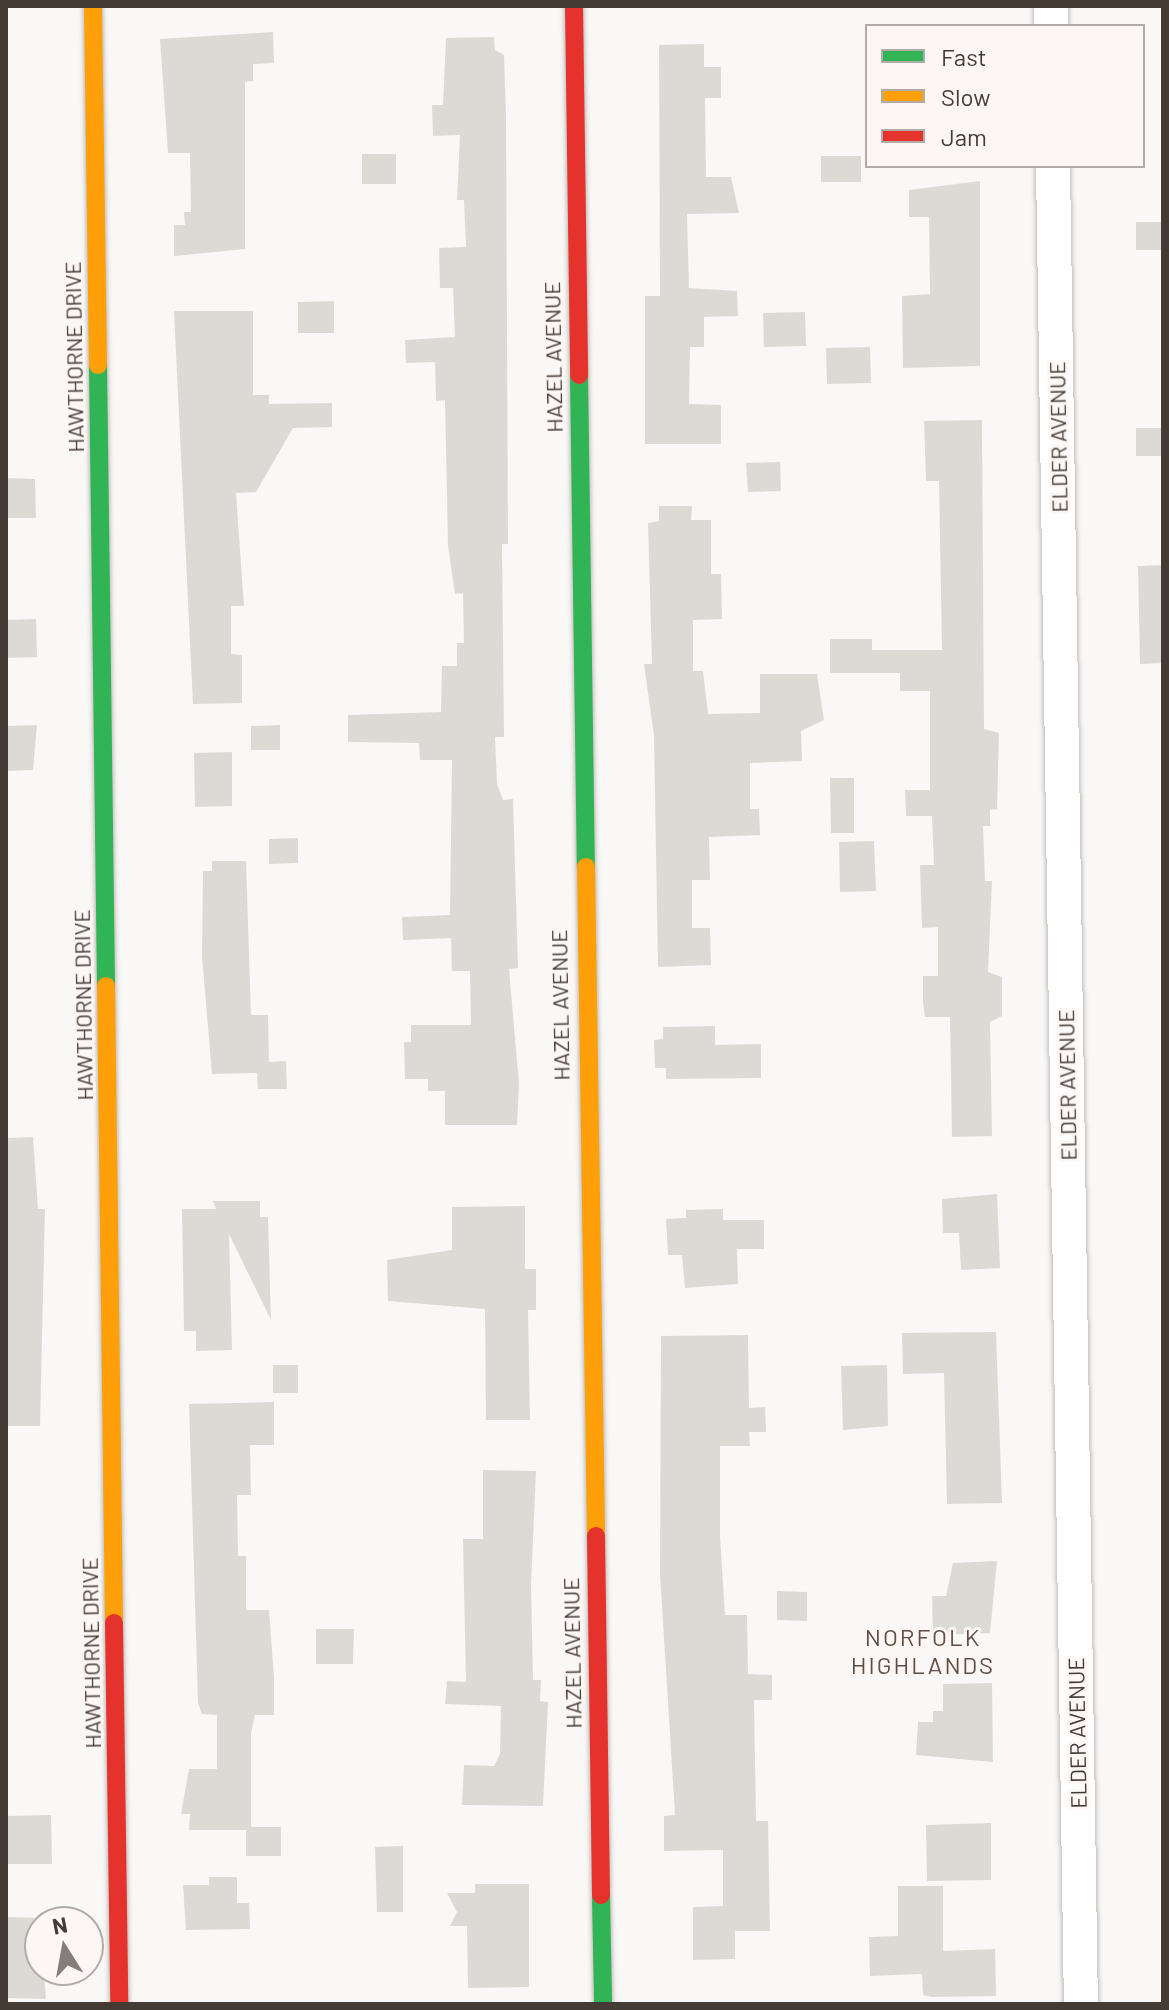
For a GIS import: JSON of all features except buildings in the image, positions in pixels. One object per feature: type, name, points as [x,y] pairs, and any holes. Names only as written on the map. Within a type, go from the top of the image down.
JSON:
[{"type":"street","name":"HAWTHORNE DRIVE","points":[[93,6],[119,2004]]},
{"type":"street","name":"HAZEL AVENUE","points":[[574,6],[603,2004]]},
{"type":"street","name":"ELDER AVENUE","points":[[1053,168],[1081,2004]]},
{"type":"traffic: fast","points":[[98,365],[106,986]]},
{"type":"traffic: fast","points":[[579,375],[586,867]]},
{"type":"traffic: fast","points":[[601,1895],[603,2004]]},
{"type":"traffic: slow","points":[[93,6],[98,365]]},
{"type":"traffic: slow","points":[[586,867],[596,1536]]},
{"type":"traffic: slow","points":[[106,986],[114,1623]]},
{"type":"traffic: jam","points":[[574,6],[579,375]]},
{"type":"traffic: jam","points":[[596,1536],[601,1895]]},
{"type":"traffic: jam","points":[[114,1623],[119,2004]]},
{"type":"district","name":"NORFOLK HIGHLANDS","points":[[923,1651]]}]
